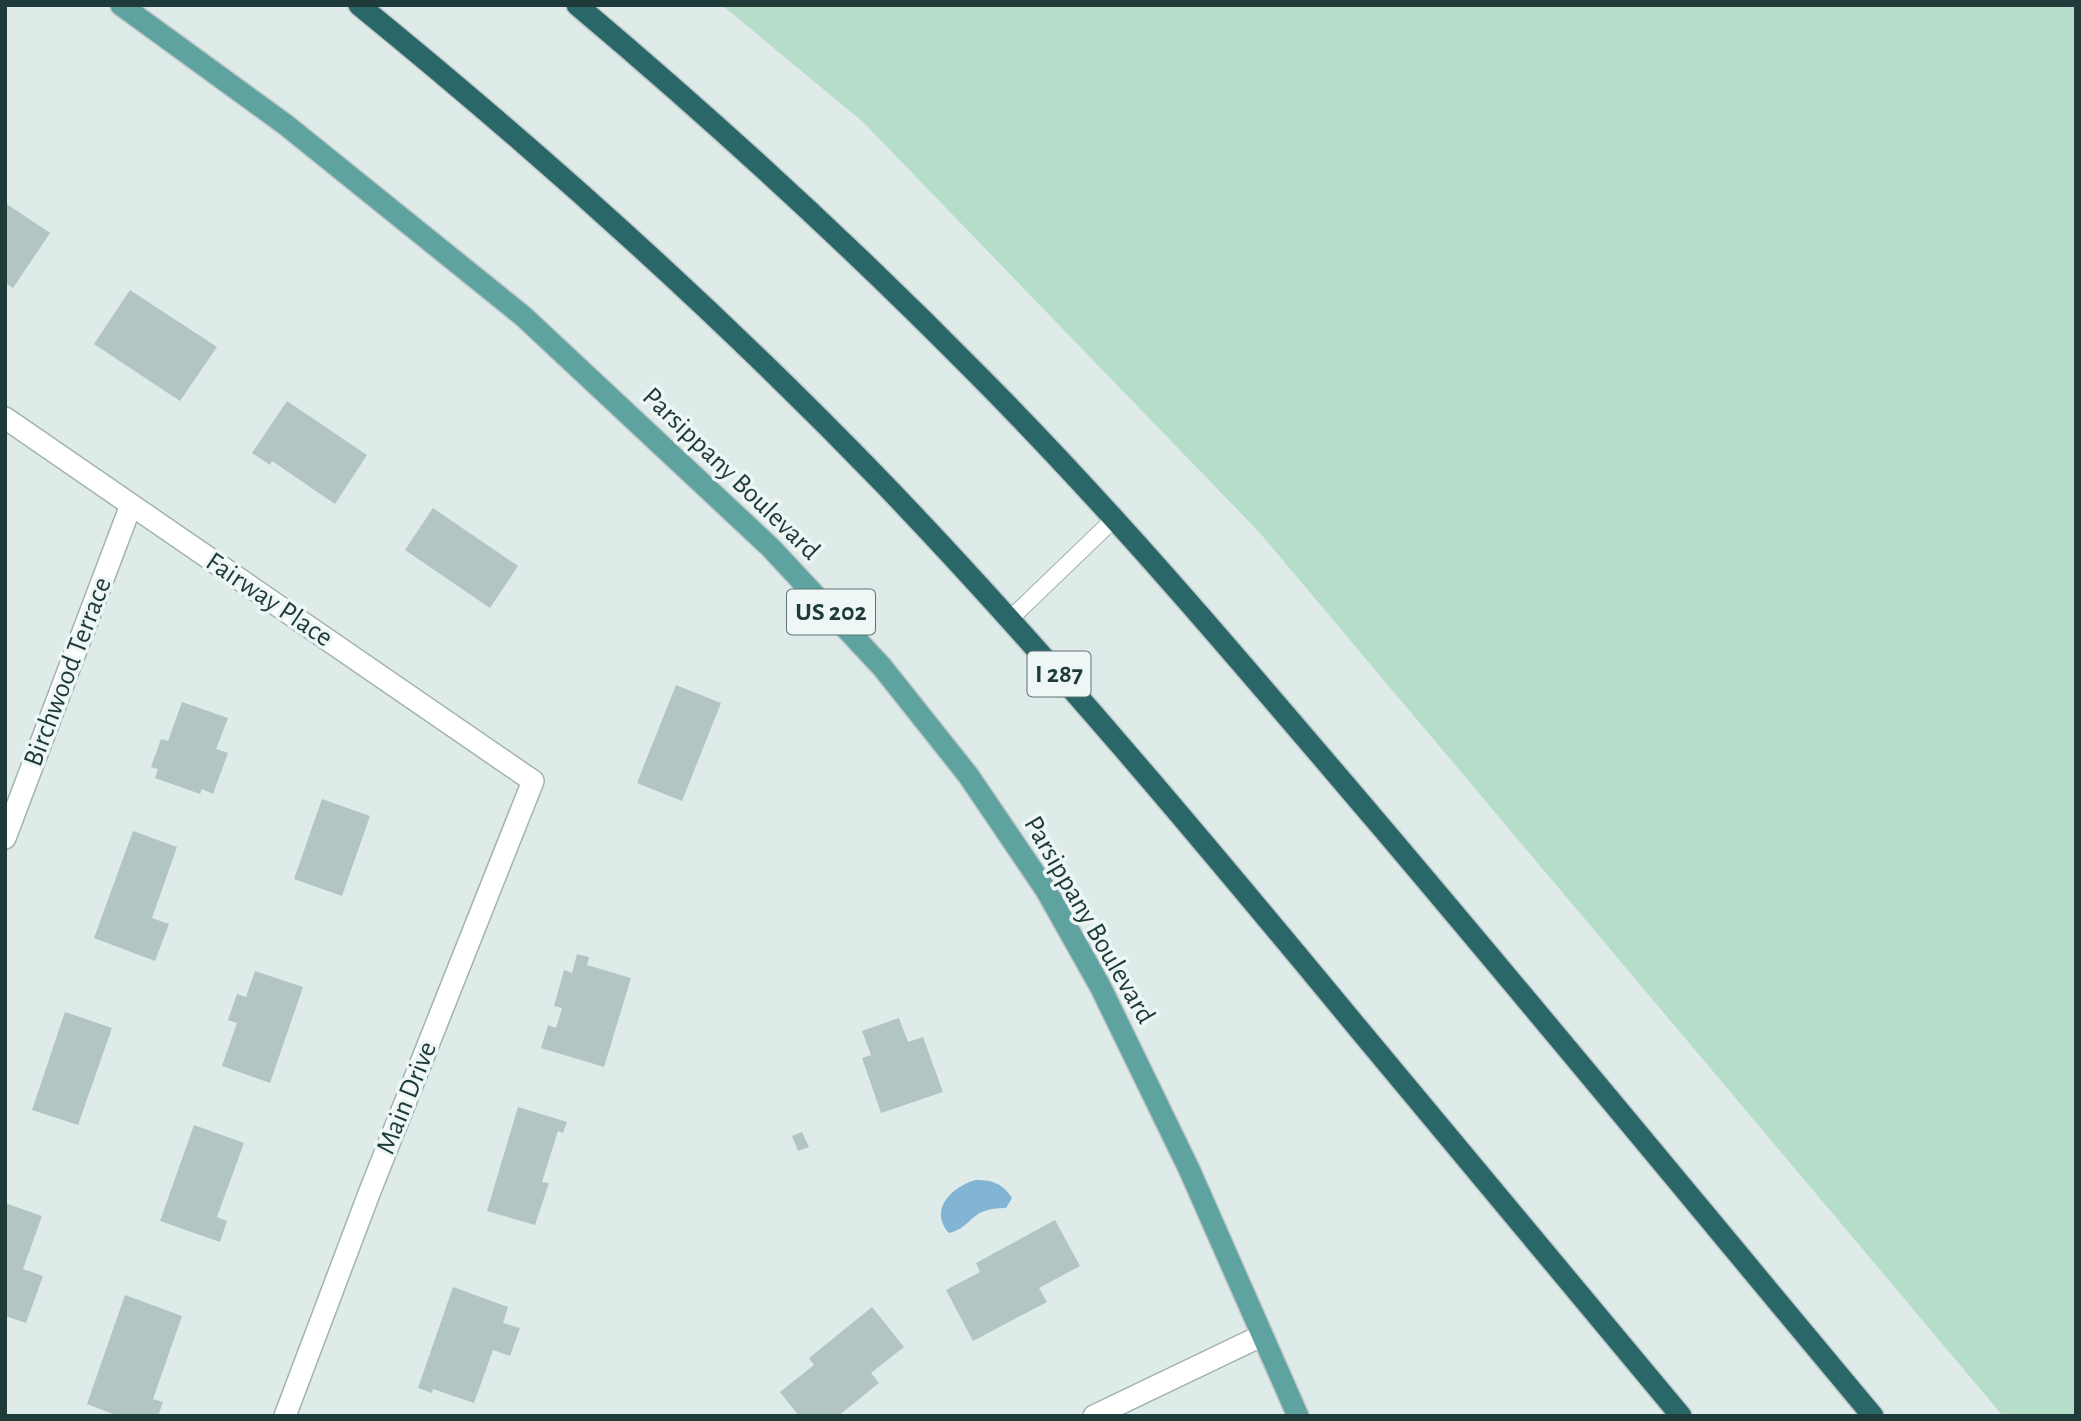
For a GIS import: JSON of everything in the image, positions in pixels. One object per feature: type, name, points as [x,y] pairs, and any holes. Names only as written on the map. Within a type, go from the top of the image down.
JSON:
[{"type":"highway","name":"I 287","points":[[359,5],[499,120],[745,345],[883,483],[1010,619],[1229,871],[1681,1416]]},
{"type":"highway","points":[[577,5],[720,127],[853,251],[983,380],[1114,519],[1234,653],[1873,1416]]},
{"type":"main road","name":"Parsippany Boulevard","points":[[121,5],[286,125],[523,316],[769,547],[882,667],[968,775],[1046,890],[1100,986],[1189,1169],[1298,1416]]},
{"type":"street","name":"Fairway Place","points":[[5,418],[533,781]]},
{"type":"street","name":"Birchwood Terrace","points":[[5,838],[131,505]]},
{"type":"street","name":"Main Drive","points":[[285,1416],[370,1191],[533,781]]},
{"type":"street","points":[[1094,1416],[1261,1336]]},
{"type":"lane","points":[[1010,619],[1114,519]]},
{"type":"green space","points":[[722,5],[2076,5],[2076,1416],[2003,1416],[1260,533],[863,122]]},
{"type":"water","points":[[976,1180],[997,1184],[1012,1198],[1006,1208],[978,1214],[963,1227],[949,1233],[943,1224],[942,1207],[959,1187]]},
{"type":"building","points":[[5,203],[50,233],[13,288],[5,283]]},
{"type":"building","points":[[130,290],[217,347],[180,401],[94,344]]},
{"type":"building","points":[[287,401],[367,455],[335,504],[272,461],[270,465],[252,453]]},
{"type":"building","points":[[433,508],[518,566],[490,608],[405,550]]},
{"type":"building","points":[[676,685],[721,703],[682,801],[637,783]]},
{"type":"building","points":[[182,702],[228,718],[216,749],[228,753],[213,794],[202,789],[200,794],[155,778],[158,769],[151,767],[161,739],[168,741]]},
{"type":"building","points":[[322,799],[370,816],[342,896],[294,879]]},
{"type":"building","points":[[133,831],[177,847],[152,918],[169,924],[155,961],[94,938]]},
{"type":"building","points":[[577,954],[589,957],[587,965],[631,978],[604,1067],[541,1048],[548,1025],[556,1028],[562,1008],[554,1006],[564,970],[572,973]]},
{"type":"building","points":[[255,971],[303,987],[270,1083],[222,1066],[237,1023],[228,1020],[237,994],[246,997]]},
{"type":"building","points":[[65,1012],[112,1028],[78,1125],[32,1110]]},
{"type":"building","points":[[899,1018],[908,1042],[923,1037],[943,1092],[881,1113],[862,1058],[871,1055],[862,1031]]},
{"type":"building","points":[[518,1107],[567,1122],[563,1133],[558,1131],[542,1182],[549,1183],[535,1225],[487,1211]]},
{"type":"building","points":[[194,1125],[244,1143],[217,1217],[227,1221],[220,1242],[160,1221]]},
{"type":"building","points":[[802,1132],[809,1147],[798,1151],[792,1136]]},
{"type":"building","points":[[5,1203],[42,1216],[23,1269],[43,1276],[26,1323],[5,1316]]},
{"type":"building","points":[[1055,1220],[1080,1266],[1039,1288],[1047,1302],[973,1341],[946,1290],[980,1272],[976,1263]]},
{"type":"building","points":[[453,1287],[508,1307],[503,1323],[520,1328],[510,1356],[493,1350],[474,1403],[433,1389],[432,1393],[418,1388]]},
{"type":"building","points":[[125,1295],[182,1316],[153,1399],[163,1402],[158,1416],[118,1416],[87,1404]]},
{"type":"building","points":[[872,1307],[904,1347],[871,1373],[879,1383],[838,1416],[799,1416],[780,1392],[814,1365],[809,1358]]}]
